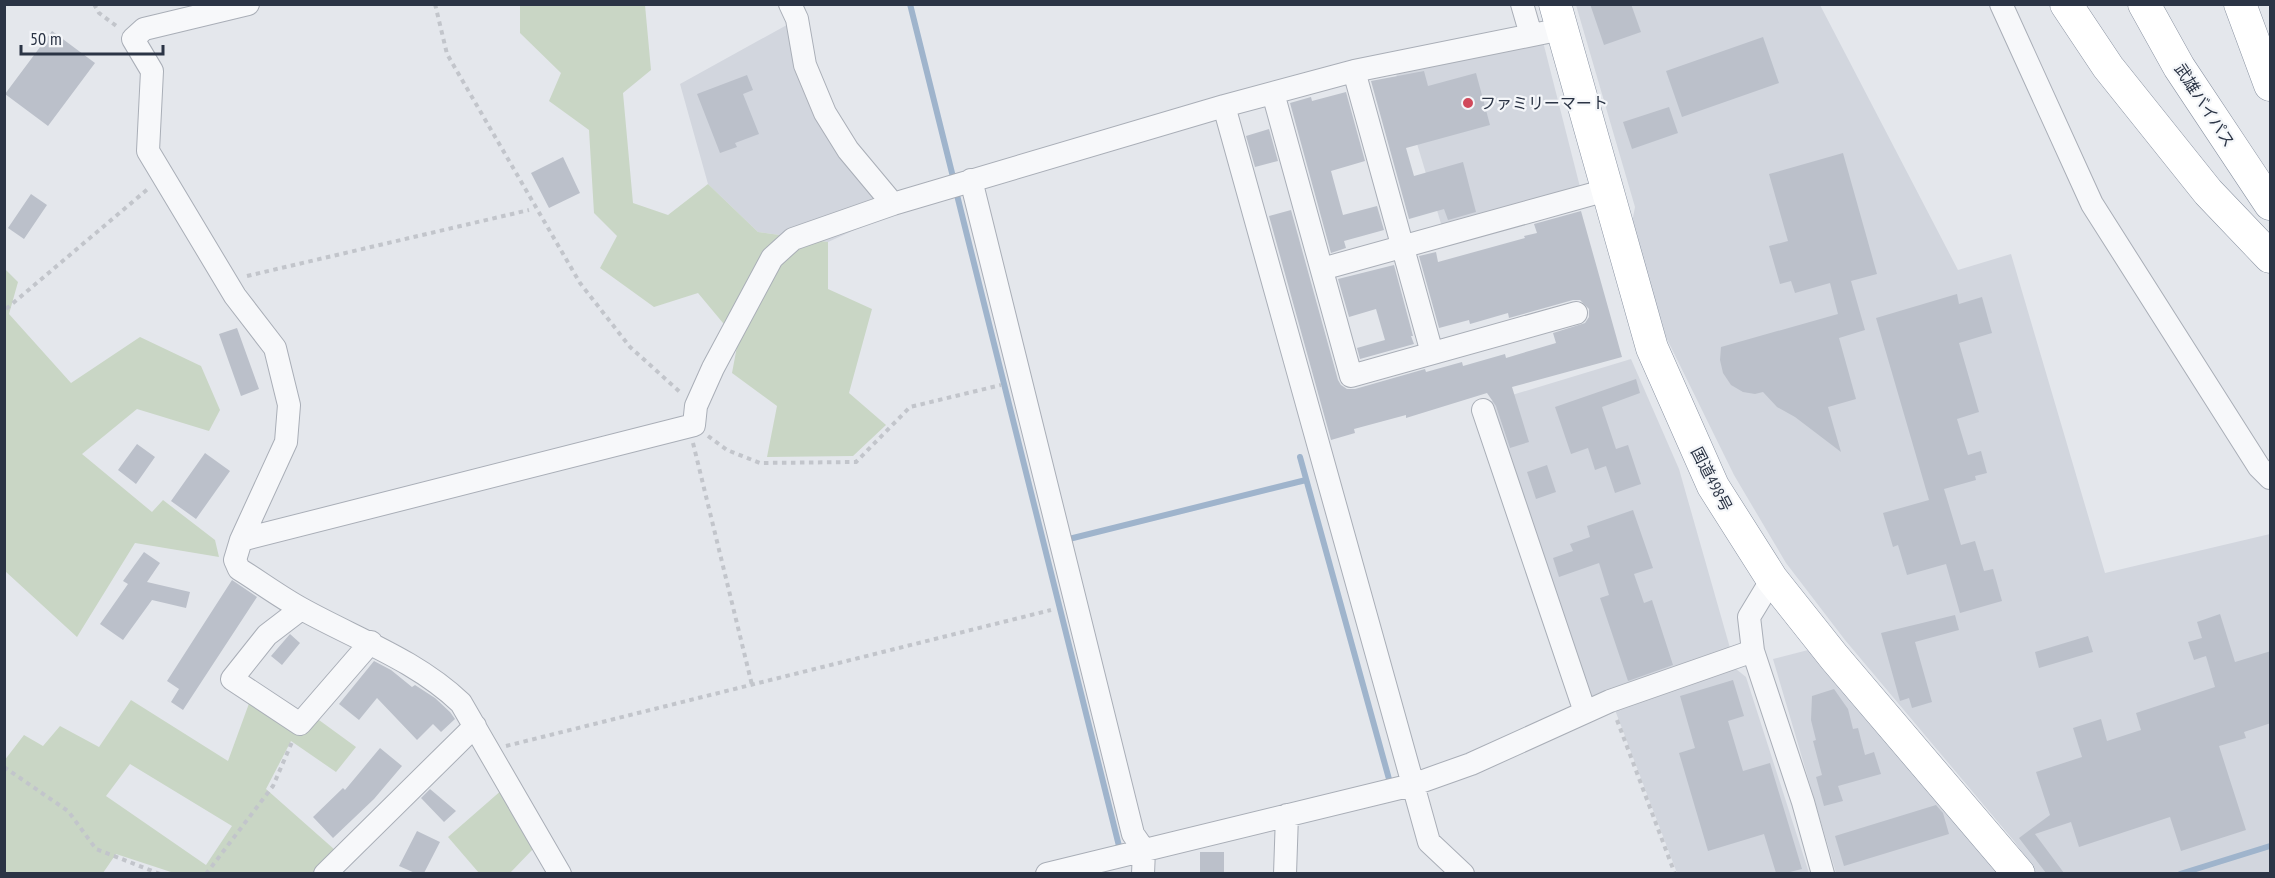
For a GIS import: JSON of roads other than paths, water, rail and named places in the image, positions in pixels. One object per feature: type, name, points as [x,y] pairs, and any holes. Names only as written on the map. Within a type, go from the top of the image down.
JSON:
[{"type":"highway","points":[[2066,4],[2108,67],[2208,192],[2271,257]]},
{"type":"highway","name":"武雄バイパス","points":[[2144,4],[2179,67],[2271,204]]},
{"type":"highway","points":[[2240,4],[2271,85]]},
{"type":"highway","name":"国道498号","points":[[1557,13],[1652,348],[1713,486],[1772,579],[1834,657],[2019,873]]},
{"type":"street","points":[[248,4],[144,29],[133,39],[152,71],[148,151],[225,281],[275,348],[289,405],[286,442],[241,540],[235,560],[239,569],[301,609],[371,642],[442,685],[461,703],[560,873]]},
{"type":"street","points":[[790,4],[797,19],[805,65],[825,113],[848,150],[893,204]]},
{"type":"street","points":[[1522,4],[1531,35]]},
{"type":"street","points":[[2001,4],[2092,204],[2259,466],[2271,478]]},
{"type":"street","points":[[241,540],[695,415],[713,368],[772,258],[794,239],[893,204],[1224,106],[1354,71],[1531,35],[1557,13]]},
{"type":"street","points":[[1354,71],[1431,353]]},
{"type":"street","points":[[1273,93],[1351,376],[1576,313]]},
{"type":"street","points":[[1224,106],[1429,842],[1463,873]]},
{"type":"street","points":[[971,180],[1133,834],[1128,854]]},
{"type":"street","points":[[1322,269],[1607,190]]},
{"type":"street","points":[[1484,410],[1585,712]]},
{"type":"street","points":[[1772,579],[1749,617],[1753,651],[1803,802],[1823,873]]},
{"type":"street","points":[[301,609],[267,635],[232,679],[300,724],[371,642]]},
{"type":"street","points":[[1047,873],[1412,785],[1471,764],[1610,701],[1753,651]]},
{"type":"street","points":[[324,873],[475,726]]},
{"type":"street","points":[[1285,873],[1287,815]]},
{"type":"street","points":[[1128,854],[1143,873]]},
{"type":"waterway","points":[[910,4],[954,181]]},
{"type":"waterway","points":[[956,191],[1120,850]]},
{"type":"waterway","points":[[1300,457],[1389,779]]},
{"type":"waterway","points":[[1065,540],[1306,480]]},
{"type":"waterway","points":[[2180,874],[2270,846]]},
{"type":"place","name":"ファミリーマート","points":[[1468,103]]}]
